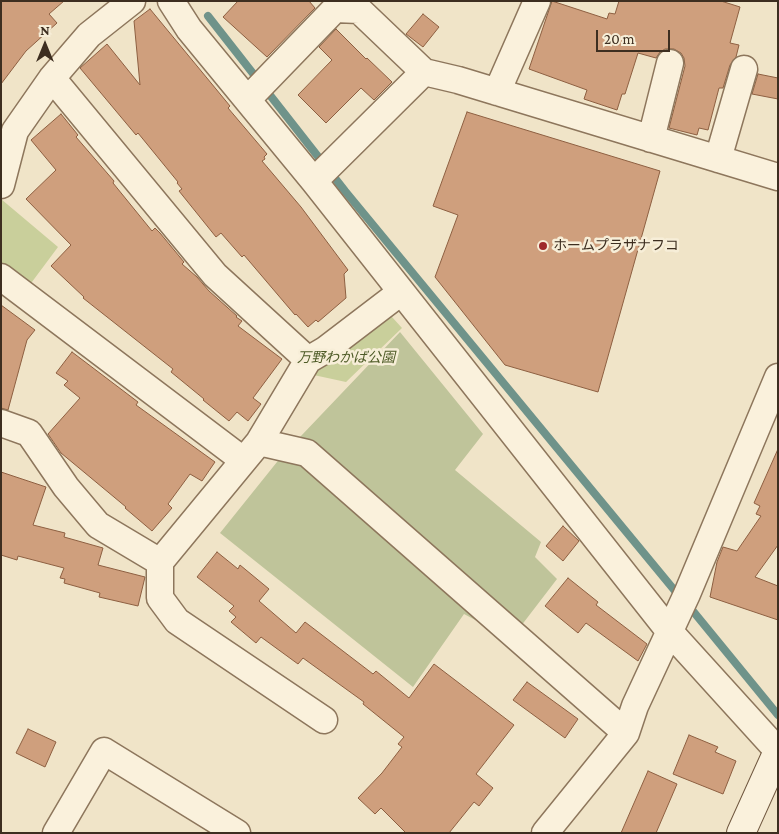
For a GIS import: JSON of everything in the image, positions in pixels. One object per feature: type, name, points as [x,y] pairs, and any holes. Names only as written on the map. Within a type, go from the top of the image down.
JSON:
[{"type":"main road","points":[[741,833],[778,751]]},
{"type":"street","points":[[1,185],[15,131],[52,78],[89,35],[132,1]]},
{"type":"street","points":[[171,1],[189,29],[258,90],[321,174],[401,292],[670,632],[778,751]]},
{"type":"street","points":[[497,92],[537,1]]},
{"type":"street","points":[[258,90],[335,10],[359,10],[424,72],[497,92],[778,177]]},
{"type":"street","points":[[650,139],[670,63]]},
{"type":"street","points":[[718,159],[744,68]]},
{"type":"street","points":[[321,174],[424,72]]},
{"type":"street","points":[[52,78],[215,274],[308,360]]},
{"type":"street","points":[[1,277],[251,451],[307,453],[626,733]]},
{"type":"street","points":[[324,720],[177,621],[160,598],[160,562],[251,451],[308,360],[325,350],[401,292]]},
{"type":"street","points":[[546,833],[626,733],[635,706],[687,594],[778,377]]},
{"type":"street","points":[[1,423],[29,432],[66,488],[98,525],[160,562]]},
{"type":"street","points":[[56,833],[104,751],[237,833]]},
{"type":"green space","points":[[1,199],[58,247],[23,294],[1,277]]},
{"type":"green space","name":"万野わかば公園","points":[[382,306],[402,328],[346,382],[309,374]]},
{"type":"green space","points":[[400,332],[483,434],[455,470],[541,542],[535,557],[557,579],[511,639],[464,614],[413,687],[220,533],[281,457]]},
{"type":"building","points":[[1,1],[64,1],[49,14],[57,23],[26,51],[1,84]]},
{"type":"building","points":[[238,1],[309,1],[315,8],[267,57],[223,17]]},
{"type":"building","points":[[552,1],[607,19],[609,13],[615,14],[619,1],[721,1],[740,7],[730,43],[739,45],[736,57],[730,65],[723,88],[719,88],[708,130],[699,128],[697,135],[669,128],[685,66],[681,53],[674,49],[665,49],[656,58],[638,53],[625,94],[622,94],[617,110],[584,99],[587,90],[529,69]]},
{"type":"building","points":[[150,9],[267,154],[262,161],[301,207],[348,270],[344,274],[346,298],[318,322],[316,320],[308,327],[295,315],[244,255],[242,257],[221,233],[216,237],[179,191],[182,189],[178,182],[138,133],[136,135],[80,68],[107,44],[140,85],[134,21]]},
{"type":"building","points":[[423,14],[439,27],[423,47],[406,34]]},
{"type":"building","points":[[336,29],[392,82],[374,100],[361,88],[326,123],[298,95],[332,60],[319,47]]},
{"type":"building","points":[[758,74],[778,78],[778,99],[752,94]]},
{"type":"building","name":"ホームプラザナフコ","points":[[467,112],[660,171],[598,392],[505,365],[435,277],[458,215],[433,206]]},
{"type":"building","points":[[61,114],[78,135],[76,137],[114,181],[113,183],[152,231],[155,228],[160,233],[184,262],[182,264],[242,321],[238,326],[282,359],[253,398],[261,404],[248,421],[237,412],[229,421],[171,372],[173,369],[83,298],[51,266],[71,245],[26,199],[56,170],[31,140]]},
{"type":"building","points":[[1,305],[35,330],[27,340],[8,410],[1,408]]},
{"type":"building","points":[[72,352],[138,402],[136,405],[215,462],[202,481],[190,474],[168,504],[172,508],[152,531],[61,453],[48,434],[80,398],[64,385],[68,381],[56,373]]},
{"type":"building","points":[[778,449],[778,545],[755,577],[778,586],[778,620],[710,597],[717,562],[723,547],[737,551],[761,516],[756,514],[760,506],[754,503]]},
{"type":"building","points":[[1,472],[46,487],[33,525],[65,533],[64,537],[103,548],[98,565],[145,577],[138,606],[99,597],[100,593],[64,583],[65,579],[60,578],[64,568],[18,556],[17,560],[1,555]]},
{"type":"building","points":[[563,526],[579,541],[563,561],[546,546]]},
{"type":"building","points":[[217,552],[238,569],[240,565],[269,589],[259,601],[296,633],[305,622],[373,674],[376,671],[409,698],[434,664],[514,725],[476,774],[493,788],[479,806],[474,802],[449,833],[406,833],[381,808],[375,814],[358,798],[382,773],[402,747],[398,744],[404,737],[363,704],[364,702],[303,658],[298,664],[261,637],[256,643],[231,622],[236,617],[229,611],[234,606],[197,577]]},
{"type":"building","points":[[568,578],[598,602],[596,605],[647,644],[638,661],[586,623],[578,633],[545,606]]},
{"type":"building","points":[[527,682],[578,719],[565,738],[513,700]]},
{"type":"building","points":[[28,729],[56,742],[45,767],[16,753]]},
{"type":"building","points":[[689,735],[718,747],[715,752],[736,761],[723,794],[673,774]]},
{"type":"building","points":[[648,771],[677,784],[656,833],[621,833]]},
{"type":"waterway","points":[[208,16],[345,191],[680,597]]},
{"type":"waterway","points":[[688,605],[778,715]]},
{"type":"place","name":"ホームプラザナフコ","points":[[543,246]]}]
